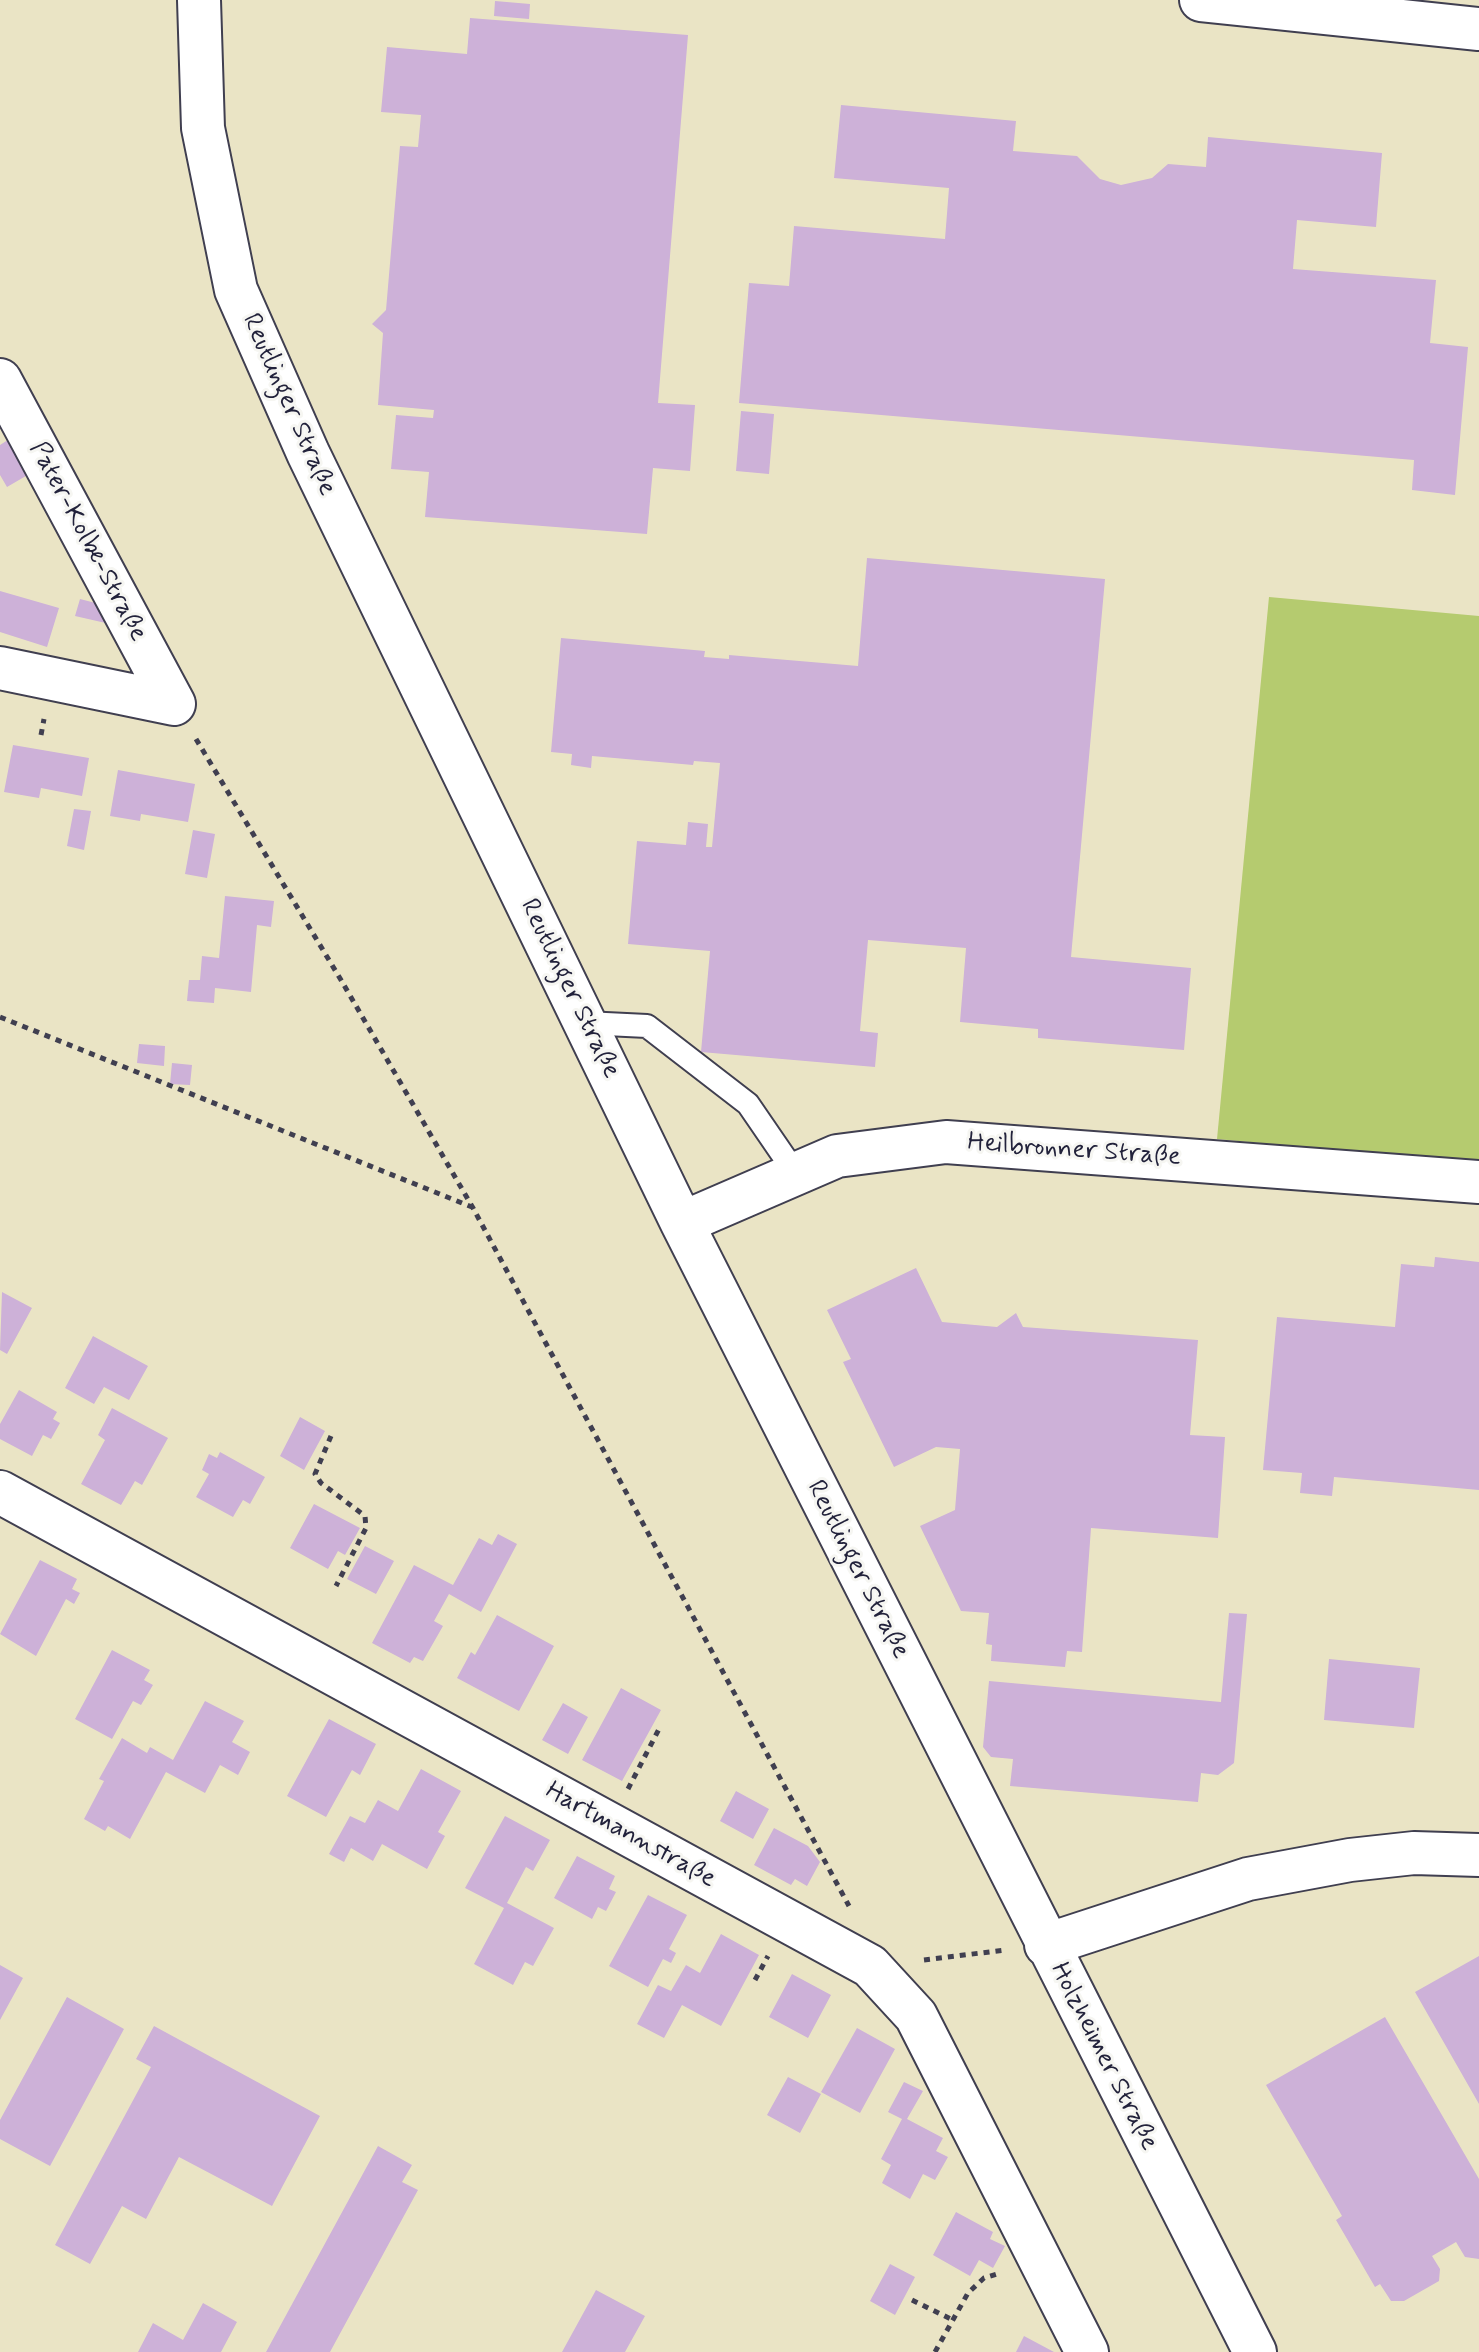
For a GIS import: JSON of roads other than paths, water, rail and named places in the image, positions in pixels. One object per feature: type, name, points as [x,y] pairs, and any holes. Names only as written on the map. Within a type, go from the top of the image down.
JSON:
[{"type":"street","name":"Reutlinger Straße","points":[[199,0],[203,128],[236,290],[308,453],[682,1223],[1046,1945]]},
{"type":"street","points":[[1201,0],[1479,29]]},
{"type":"street","name":"Pater-Kolbe-Straße","points":[[0,380],[174,704],[0,668]]},
{"type":"street","name":"Heilbronner Straße","points":[[682,1223],[837,1156],[946,1142],[1479,1182]]},
{"type":"street","name":"Hartmannstraße","points":[[0,1492],[870,1966],[916,2016],[1087,2352]]},
{"type":"street","name":"Holzheimer Straße","points":[[1255,2352],[1046,1945],[1248,1879],[1350,1860],[1414,1853],[1479,1855]]},
{"type":"lane","points":[[585,1023],[647,1026],[748,1104],[796,1174]]}]
